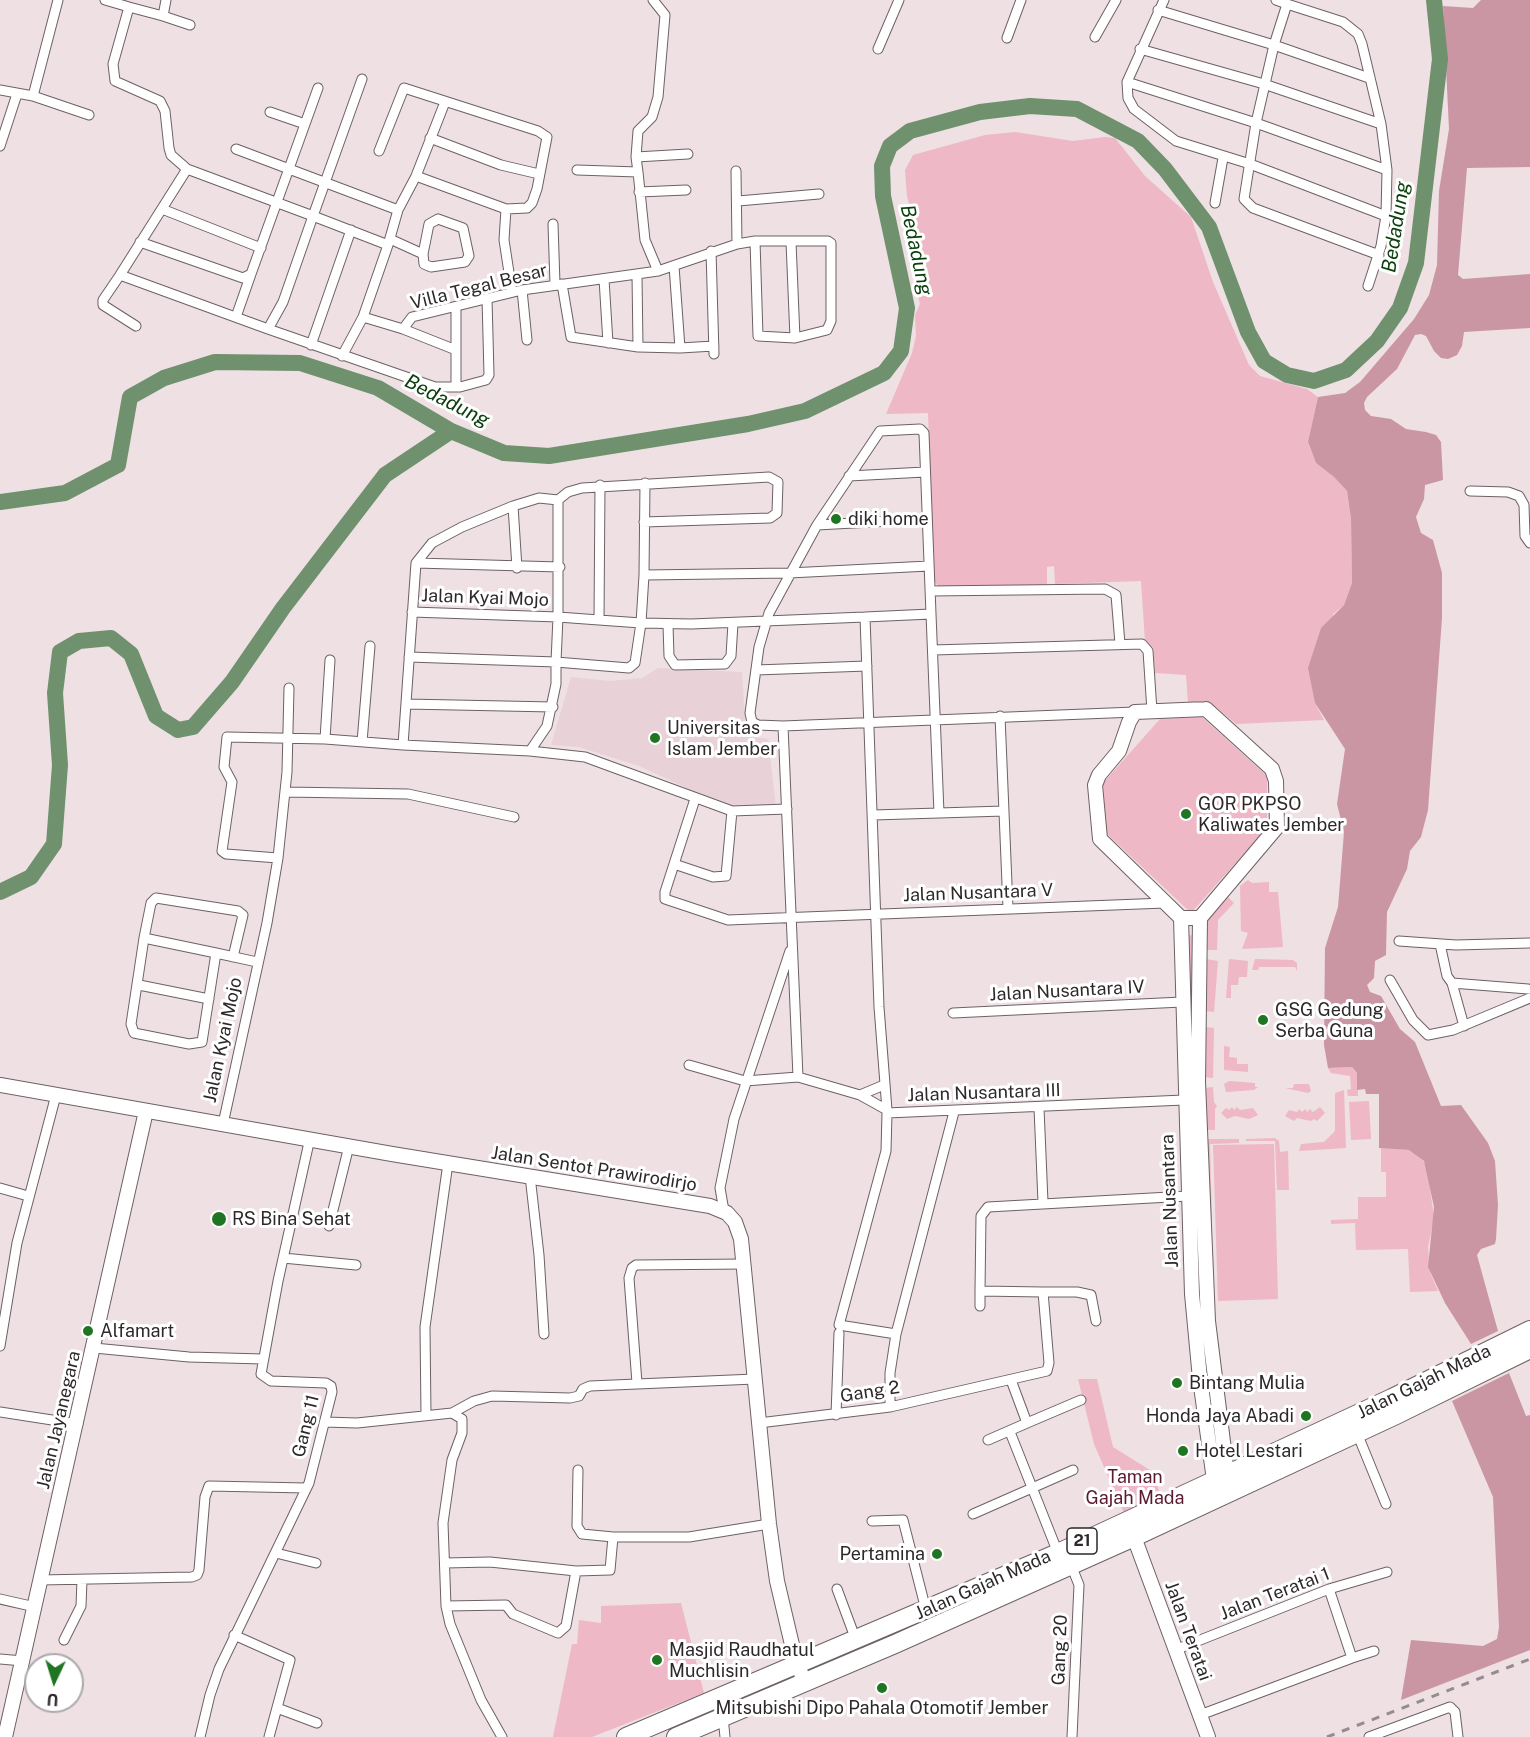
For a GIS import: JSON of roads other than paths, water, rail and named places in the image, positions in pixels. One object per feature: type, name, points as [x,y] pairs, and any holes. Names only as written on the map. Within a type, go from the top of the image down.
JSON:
[{"type":"highway","name":"Jalan Gajah Mada","points":[[626,1737],[801,1674],[1064,1559],[1221,1477],[1530,1330]]},
{"type":"highway","name":"Jalan Gajah Mada","points":[[680,1736],[723,1717],[856,1641],[926,1610],[1064,1559],[1134,1537],[1357,1434],[1530,1349]]},
{"type":"street","points":[[33,96],[58,0]]},
{"type":"street","points":[[105,0],[190,25]]},
{"type":"street","points":[[163,16],[166,0]]},
{"type":"street","points":[[653,0],[665,15],[658,97],[652,117],[638,131],[636,157],[645,240],[658,271]]},
{"type":"street","points":[[878,49],[899,0]]},
{"type":"street","points":[[1007,38],[1021,0]]},
{"type":"street","points":[[1095,37],[1116,0]]},
{"type":"street","points":[[1164,0],[1127,82],[1130,103],[1154,127],[1176,141],[1224,158],[1250,164],[1386,216]]},
{"type":"street","points":[[1276,0],[1343,22],[1352,27],[1362,44],[1381,124],[1387,170],[1386,216],[1379,255],[1368,286]]},
{"type":"street","points":[[1287,4],[1264,84],[1244,199],[1248,206],[1379,255]]},
{"type":"street","points":[[129,7],[113,64],[115,81],[160,100],[165,111],[171,155],[187,169],[351,230],[423,254]]},
{"type":"street","points":[[1158,10],[1274,45],[1369,78]]},
{"type":"street","points":[[1140,49],[1264,84],[1381,124]]},
{"type":"street","points":[[268,329],[283,302],[362,79]]},
{"type":"street","points":[[1127,82],[1256,123],[1387,170]]},
{"type":"street","points":[[236,317],[318,88]]},
{"type":"street","points":[[379,151],[402,89],[407,88],[545,134],[547,144],[532,203],[519,210],[506,209],[416,176]]},
{"type":"street","points":[[0,90],[33,96],[88,116]]},
{"type":"street","points":[[0,146],[17,94]]},
{"type":"street","points":[[342,356],[363,317],[398,210],[416,176],[445,102]]},
{"type":"street","points":[[270,112],[305,124]]},
{"type":"street","points":[[430,138],[501,165],[539,174]]},
{"type":"street","points":[[236,149],[398,210]]},
{"type":"street","points":[[636,157],[688,154]]},
{"type":"street","points":[[1215,203],[1224,158]]},
{"type":"street","points":[[136,326],[103,305],[103,300],[187,169]]},
{"type":"street","points":[[577,170],[638,172]]},
{"type":"street","points":[[736,171],[737,244]]},
{"type":"street","points":[[639,192],[686,190]]},
{"type":"street","points":[[738,201],[819,194]]},
{"type":"street","points":[[162,209],[261,248]]},
{"type":"street","points":[[506,209],[504,240],[512,292]]},
{"type":"street","points":[[438,219],[463,228],[470,256],[465,262],[431,267],[424,264],[423,254],[429,224],[433,220],[438,219]]},
{"type":"street","points":[[553,224],[559,284],[571,337],[639,347],[714,350],[711,251]]},
{"type":"street","points":[[311,345],[351,230]]},
{"type":"street","points":[[755,241],[758,336],[795,338],[791,242]]},
{"type":"street","name":"Villa Tegal Besar","points":[[363,317],[403,329],[412,317],[522,290],[658,271],[737,244],[755,241],[825,241],[831,243],[831,325],[824,332],[795,338]]},
{"type":"street","points":[[140,242],[243,278],[251,274]]},
{"type":"street","points":[[674,266],[680,348]]},
{"type":"street","points":[[120,275],[311,345],[435,387],[456,387],[486,380],[489,375],[487,298]]},
{"type":"street","points":[[637,275],[639,347]]},
{"type":"street","points":[[604,279],[608,343]]},
{"type":"street","points":[[522,290],[526,340]]},
{"type":"street","points":[[456,307],[456,387]]},
{"type":"street","points":[[403,329],[456,350]]},
{"type":"street","points":[[939,813],[936,718],[933,650],[922,430],[886,430],[877,434],[817,525],[789,573],[766,620],[750,713],[753,722],[759,725],[783,726],[936,718],[1206,709],[1272,769],[1275,777],[1275,832],[1200,918],[1181,918],[1100,839],[1098,834],[1097,779],[1119,751],[1129,722],[1136,712]]},
{"type":"street","points":[[849,476],[925,472]]},
{"type":"street","name":"Jalan Kyai Mojo","points":[[403,745],[416,563],[424,551],[442,536],[513,506],[538,498],[558,500],[568,492],[600,485],[773,478],[778,482],[777,510],[774,516],[644,522]]},
{"type":"street","points":[[409,657],[634,666],[641,623],[644,575],[645,483]]},
{"type":"street","points":[[599,620],[600,485]]},
{"type":"street","points":[[1470,491],[1508,492],[1519,496],[1523,500],[1525,536],[1530,543]]},
{"type":"street","name":"Jalan Kyai Mojo","points":[[530,751],[547,726],[553,707],[560,567],[558,500]]},
{"type":"street","points":[[513,506],[517,568]]},
{"type":"street","points":[[817,525],[927,519]]},
{"type":"street","name":"Jalan Kyai Mojo","points":[[416,563],[517,568],[560,567]]},
{"type":"street","points":[[644,575],[789,573],[929,566]]},
{"type":"street","points":[[930,591],[1106,589],[1116,595],[1120,644]]},
{"type":"street","name":"Jalan Kyai Mojo","points":[[412,612],[558,617],[668,625],[931,614]]},
{"type":"street","points":[[865,617],[887,1112],[886,1151],[839,1325],[896,1334]]},
{"type":"street","points":[[668,625],[671,662],[675,664],[726,664],[731,658],[733,623]]},
{"type":"street","points":[[933,650],[1142,644],[1147,647],[1152,711]]},
{"type":"street","points":[[362,742],[370,646]]},
{"type":"street","points":[[325,739],[330,660]]},
{"type":"street","points":[[756,670],[867,666]]},
{"type":"street","name":"Jalan Kyai Mojo","points":[[223,1124],[267,923],[278,858],[286,792],[289,688]]},
{"type":"street","points":[[406,704],[553,707]]},
{"type":"street","points":[[1000,716],[1008,908]]},
{"type":"street","points":[[783,726],[798,1077]]},
{"type":"street","points":[[278,858],[226,854],[222,851],[232,782],[224,767],[226,739],[229,735],[530,751],[585,757],[633,772],[695,800],[732,811],[787,809]]},
{"type":"street","points":[[286,792],[408,794],[514,817]]},
{"type":"street","points":[[695,800],[674,864],[713,877],[726,876],[732,811]]},
{"type":"street","points":[[873,815],[1004,811]]},
{"type":"street","name":"Jalan Nusantara V","points":[[674,864],[665,892],[668,901],[728,920],[1165,903]]},
{"type":"street","name":"Jalan Kyai Mojo","points":[[216,953],[204,1039],[194,1045],[137,1035],[132,1030],[144,938],[152,903],[156,898],[238,911],[243,915],[233,957]]},
{"type":"street","name":"Jalan Nusantara","points":[[1181,918],[1184,1100],[1194,1322],[1221,1477]]},
{"type":"street","name":"Jalan Nusantara","points":[[1200,918],[1198,1058],[1208,1321],[1221,1477]]},
{"type":"street","name":"Jalan Kyai Mojo","points":[[144,938],[257,962]]},
{"type":"street","points":[[1399,941],[1440,944],[1530,943]]},
{"type":"street","points":[[1440,944],[1447,976],[1452,983],[1464,1026]]},
{"type":"street","points":[[717,1209],[745,1081],[792,946]]},
{"type":"street","points":[[1390,980],[1413,1020],[1428,1035],[1464,1026],[1529,991]]},
{"type":"street","points":[[1452,983],[1529,991]]},
{"type":"street","name":"Jalan Kyai Mojo","points":[[139,985],[209,999]]},
{"type":"street","name":"Jalan Nusantara IV","points":[[953,1013],[1182,1002]]},
{"type":"street","points":[[1183,1058],[1198,1058]]},
{"type":"street","name":"Jalan Nusantara III","points":[[689,1065],[745,1081],[798,1077],[860,1095],[887,1112],[954,1112],[1184,1100]]},
{"type":"street","name":"Jalan Sentot Prawirodirjo","points":[[0,1085],[717,1209]]},
{"type":"street","points":[[860,1095],[884,1085]]},
{"type":"street","points":[[0,1346],[16,1244],[56,1095]]},
{"type":"street","points":[[1039,1108],[1043,1202]]},
{"type":"street","name":"Jalan Jayanegara","points":[[5,1737],[78,1424],[146,1111]]},
{"type":"street","points":[[890,1407],[890,1373],[896,1334],[954,1112]]},
{"type":"street","points":[[94,1348],[189,1357],[263,1359],[310,1138]]},
{"type":"street","points":[[329,1226],[349,1146]]},
{"type":"street","points":[[426,1415],[425,1328],[448,1163]]},
{"type":"street","points":[[530,1176],[539,1255],[544,1334]]},
{"type":"street","points":[[0,1188],[28,1196]]},
{"type":"street","points":[[717,1209],[720,1188]]},
{"type":"street","points":[[980,1306],[981,1216],[983,1210],[992,1205],[1188,1196]]},
{"type":"street","points":[[717,1209],[735,1222],[740,1231],[769,1524],[777,1581],[801,1674]]},
{"type":"street","points":[[283,1258],[356,1265]]},
{"type":"street","points":[[637,1383],[629,1278],[632,1268],[636,1265],[745,1264]]},
{"type":"street","points":[[980,1291],[1077,1292],[1091,1295],[1096,1321]]},
{"type":"street","name":"Gang 2","points":[[759,1424],[890,1407],[1041,1374],[1049,1368],[1043,1292]]},
{"type":"street","points":[[836,1415],[839,1334]]},
{"type":"street","name":"Gang 11","points":[[200,1737],[210,1695],[234,1635],[306,1488],[332,1392],[331,1386],[326,1383],[271,1381],[261,1374],[263,1359]]},
{"type":"street","points":[[325,1422],[357,1423],[452,1413],[474,1401],[492,1396],[570,1398],[579,1396],[583,1389],[590,1386],[755,1380]]},
{"type":"street","points":[[1011,1380],[1027,1423]]},
{"type":"street","points":[[988,1440],[1080,1400]]},
{"type":"street","points":[[0,1412],[78,1424]]},
{"type":"street","points":[[452,1413],[462,1419],[462,1433],[452,1460],[443,1524],[446,1606],[450,1624],[481,1700],[502,1737]]},
{"type":"street","name":"Gang 20","points":[[1010,1432],[1031,1489],[1079,1585],[1072,1737]]},
{"type":"street","points":[[1357,1434],[1386,1504]]},
{"type":"street","points":[[578,1470],[578,1529],[586,1535],[613,1538],[688,1537],[769,1524]]},
{"type":"street","points":[[973,1514],[1073,1470]]},
{"type":"street","points":[[40,1580],[195,1576],[199,1570],[205,1497],[210,1486],[306,1488]]},
{"type":"street","points":[[872,1521],[903,1520],[926,1610]]},
{"type":"street","name":"Jalan Teratai","points":[[1134,1537],[1208,1737]]},
{"type":"street","points":[[446,1563],[490,1562],[576,1571],[610,1570],[613,1538]]},
{"type":"street","points":[[276,1553],[316,1563]]},
{"type":"street","points":[[446,1606],[504,1604],[513,1614],[558,1633],[566,1626],[576,1571]]},
{"type":"street","name":"Jalan Teratai 1","points":[[1175,1650],[1329,1590],[1387,1572]]},
{"type":"street","points":[[64,1640],[81,1606],[82,1580]]},
{"type":"street","points":[[837,1589],[856,1641]]},
{"type":"street","points":[[1329,1590],[1352,1658]]},
{"type":"street","points":[[0,1599],[35,1607]]},
{"type":"street","points":[[234,1635],[290,1660],[269,1737]]},
{"type":"street","points":[[1200,1715],[1374,1651]]},
{"type":"street","points":[[0,1659],[23,1661]]},
{"type":"street","points":[[1369,1737],[1450,1707],[1455,1712],[1458,1737]]},
{"type":"street","points":[[278,1708],[317,1723]]},
{"type":"street","points":[[723,1717],[725,1737]]},
{"type":"waterway","name":"Bedadung","points":[[0,502],[65,493],[118,465],[130,397],[164,378],[215,362],[300,363],[378,388],[451,431],[504,453],[549,456],[748,424],[805,411],[884,373],[901,351],[907,308],[883,196],[882,166],[890,146],[910,131],[980,112],[1030,106],[1077,109],[1138,141],[1165,169],[1209,227],[1248,332],[1264,361],[1287,375],[1314,381],[1346,370],[1377,341],[1400,308],[1416,263],[1440,59],[1434,0]]},
{"type":"waterway","points":[[0,892],[31,877],[54,844],[60,765],[55,693],[60,652],[79,641],[111,638],[131,654],[156,716],[178,730],[193,727],[232,682],[283,608],[385,475],[451,431]]},
{"type":"railway","points":[[1327,1737],[1530,1659]]},
{"type":"place","name":"diki home","points":[[836,519]]},
{"type":"place","name":"Universitas Islam Jember","points":[[655,738]]},
{"type":"place","name":"GOR PKPSO Kaliwates Jember","points":[[1186,814]]},
{"type":"place","name":"GSG Gedung Serba Guna","points":[[1263,1020]]},
{"type":"place","name":"RS Bina Sehat","points":[[219,1219]]},
{"type":"place","name":"Alfamart","points":[[88,1331]]},
{"type":"place","name":"Bintang Mulia","points":[[1177,1383]]},
{"type":"place","name":"Honda Jaya Abadi","points":[[1306,1416]]},
{"type":"place","name":"Hotel Lestari","points":[[1183,1451]]},
{"type":"place","name":"Pertamina","points":[[937,1554]]},
{"type":"place","name":"Masjid Raudhatul Muchlisin","points":[[657,1660]]},
{"type":"place","name":"Mitsubishi Dipo Pahala Otomotif Jember","points":[[882,1688]]},
{"type":"park label","name":"Taman Gajah Mada","points":[[1135,1487]]}]
